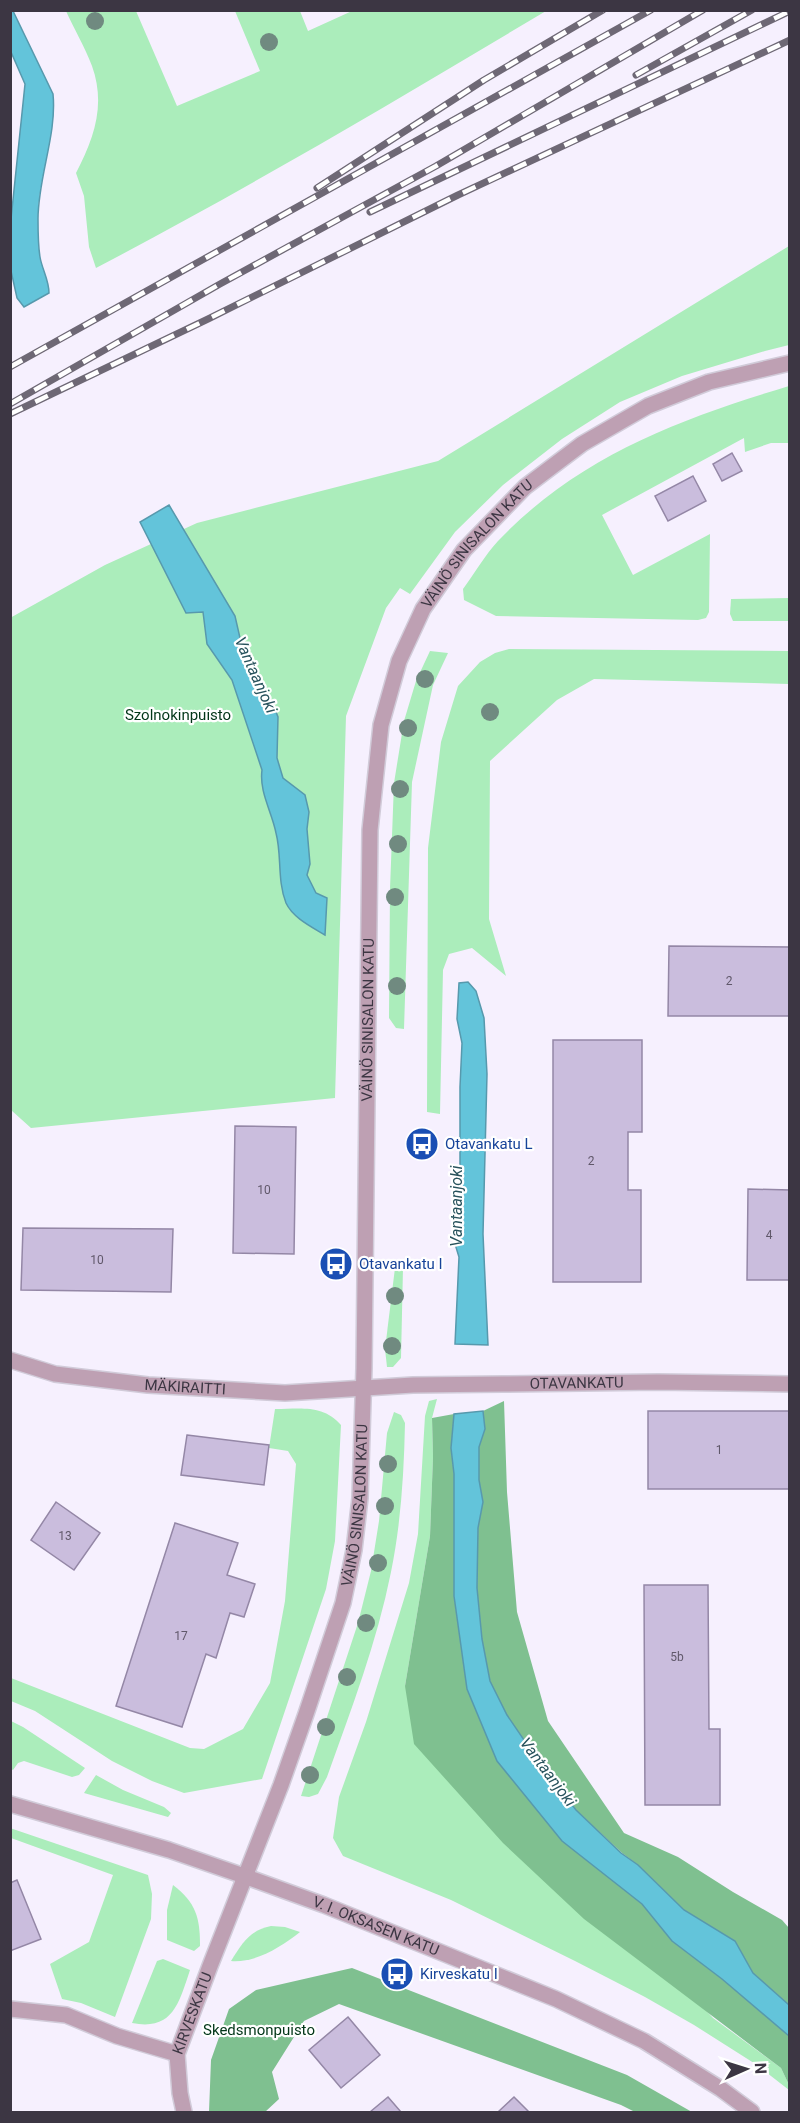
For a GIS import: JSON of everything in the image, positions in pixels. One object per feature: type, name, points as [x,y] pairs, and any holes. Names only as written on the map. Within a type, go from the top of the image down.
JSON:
[{"type":"street","name":"VÄINÖ SINISALON KATU","points":[[244,1876],[281,1785],[343,1603],[354,1550],[360,1498],[363,1389],[370,830],[381,725],[399,661],[423,609],[464,550],[525,487],[582,444],[648,405],[709,382],[789,363]]},
{"type":"street","name":"MÄKIRAITTI","points":[[10,1359],[55,1374],[148,1385],[285,1393],[363,1389]]},
{"type":"street","name":"OTAVANKATU","points":[[363,1389],[413,1385],[503,1383],[789,1384]]},
{"type":"street","name":"V. I. OKSASEN KATU","points":[[10,1804],[169,1850],[244,1876],[324,1905],[566,2004],[644,2041],[721,2089],[752,2112]]},
{"type":"street","name":"KIRVESKATU","points":[[10,2009],[66,2015],[117,2036],[177,2054],[244,1876]]},
{"type":"street","points":[[177,2054],[184,2112]]},
{"type":"green space","points":[[66,11],[136,11],[177,106],[260,71],[235,11],[300,11],[308,31],[352,11],[546,11],[267,175],[96,268],[89,247],[84,196],[76,173],[93,134],[98,94],[92,66]]},
{"type":"green space","name":"Szolnokinpuisto","points":[[789,246],[789,345],[682,376],[620,402],[562,439],[503,485],[455,532],[410,594],[400,588],[386,608],[346,716],[335,1098],[31,1128],[11,1110],[10,618],[105,565],[197,523],[438,461]]},
{"type":"green space","points":[[789,386],[789,443],[771,443],[745,452],[744,438],[602,515],[633,575],[710,534],[709,612],[706,618],[698,620],[496,616],[464,600],[463,589],[493,546],[529,511],[562,486],[597,463],[670,427]]},
{"type":"green space","points":[[789,598],[789,621],[733,621],[730,614],[731,599]]},
{"type":"green space","points":[[509,649],[789,651],[789,684],[594,679],[557,700],[490,761],[489,919],[506,976],[472,948],[449,954],[443,970],[440,1114],[427,1112],[428,848],[441,742],[458,686],[480,662],[495,653]]},
{"type":"green space","points":[[430,651],[448,653],[433,685],[412,782],[404,1029],[396,1028],[389,1018],[394,783],[404,721],[416,681]]},
{"type":"green space","points":[[395,1268],[403,1268],[401,1358],[393,1367],[387,1367],[385,1349]]},
{"type":"green space","points":[[437,1399],[432,1418],[430,1536],[405,1686],[713,2018],[781,2068],[789,2090],[757,2065],[645,1997],[451,1900],[343,1856],[333,1838],[339,1797],[366,1722],[409,1583],[418,1534],[425,1416],[429,1401]]},
{"type":"green space","points":[[504,1401],[507,1492],[517,1612],[548,1721],[624,1833],[678,1857],[782,1920],[789,1928],[789,2005],[753,1973],[735,1941],[684,1910],[576,1810],[541,1765],[507,1715],[490,1681],[482,1639],[477,1588],[478,1528],[483,1502],[479,1480],[479,1447],[485,1429],[483,1411]]},
{"type":"green space","points":[[275,1409],[311,1409],[327,1414],[341,1425],[335,1541],[326,1589],[262,1779],[184,1793],[152,1781],[112,1761],[35,1711],[11,1701],[11,1678],[190,1748],[204,1749],[243,1729],[270,1683],[285,1601],[296,1464],[288,1451],[269,1448]]},
{"type":"green space","points":[[394,1412],[401,1415],[405,1423],[404,1460],[397,1535],[385,1598],[363,1676],[327,1777],[318,1794],[309,1797],[301,1796],[358,1623],[371,1571],[379,1521],[387,1433]]},
{"type":"green space","points":[[454,1414],[451,1448],[454,1474],[454,1596],[467,1689],[610,1877],[642,1904],[672,1941],[722,1979],[789,2036],[789,2085],[781,2068],[584,1919],[503,1843],[414,1744],[405,1686],[430,1536],[432,1418]]},
{"type":"green space","points":[[11,1721],[85,1768],[79,1775],[72,1777],[24,1761],[18,1763],[13,1770],[11,1769]]},
{"type":"green space","points":[[96,1775],[123,1790],[164,1807],[171,1813],[168,1817],[84,1793]]},
{"type":"green space","points":[[10,1828],[148,1875],[152,1894],[151,1919],[115,2017],[81,2003],[62,1999],[50,1964],[89,1942],[113,1875],[11,1838]]},
{"type":"green space","points":[[173,1885],[187,1898],[198,1919],[200,1946],[194,1951],[167,1940],[167,1910]]},
{"type":"green space","points":[[271,1926],[285,1927],[300,1932],[259,1957],[231,1961],[247,1938]]},
{"type":"green space","points":[[163,1959],[190,1970],[178,2003],[172,2012],[157,2023],[132,2023],[157,1961]]},
{"type":"green space","name":"Skedsmonpuisto","points":[[352,1968],[627,2075],[692,2112],[635,2112],[339,2004],[304,2021],[272,2072],[279,2099],[265,2112],[209,2112],[211,2060],[229,2009],[256,1990]]},
{"type":"water","points":[[10,11],[13,11],[53,94],[54,109],[38,219],[40,257],[49,293],[24,307],[17,298],[11,271],[11,219],[25,84],[11,52]]},
{"type":"water","name":"Vantaanjoki","points":[[169,505],[235,616],[240,638],[256,674],[256,683],[267,701],[272,702],[278,717],[277,758],[283,778],[305,795],[309,812],[307,829],[310,864],[307,875],[316,893],[327,898],[325,935],[298,918],[286,903],[281,886],[278,842],[262,786],[262,770],[232,680],[207,644],[203,612],[186,613],[140,522]]},
{"type":"water","points":[[468,982],[476,991],[484,1018],[487,1074],[483,1234],[488,1345],[455,1344],[459,1257],[455,1244],[460,1173],[462,1043],[457,1019],[459,983]]},
{"type":"water","points":[[483,1411],[485,1429],[479,1447],[479,1480],[483,1502],[478,1528],[477,1588],[482,1639],[490,1681],[507,1715],[541,1765],[576,1810],[684,1910],[735,1941],[753,1973],[789,2005],[789,2036],[722,1979],[672,1941],[642,1904],[562,1841],[497,1761],[467,1689],[454,1596],[454,1474],[451,1448],[454,1414]]},
{"type":"building","points":[[732,453],[742,471],[722,481],[713,464]]},
{"type":"building","points":[[693,476],[706,501],[668,521],[655,496]]},
{"type":"building","points":[[669,946],[790,947],[790,1016],[668,1016]]},
{"type":"building","points":[[553,1040],[642,1040],[642,1132],[628,1132],[628,1190],[641,1190],[641,1282],[553,1282]]},
{"type":"building","points":[[235,1126],[296,1127],[294,1254],[233,1253]]},
{"type":"building","points":[[748,1189],[790,1190],[790,1280],[747,1280]]},
{"type":"building","points":[[23,1228],[173,1229],[171,1292],[21,1290]]},
{"type":"building","points":[[648,1411],[790,1411],[790,1502],[789,1489],[648,1489]]},
{"type":"building","points":[[187,1435],[269,1445],[264,1485],[181,1475]]},
{"type":"building","points":[[56,1502],[100,1533],[74,1570],[31,1540]]},
{"type":"building","points":[[175,1523],[238,1543],[227,1575],[255,1584],[244,1617],[230,1613],[216,1658],[206,1654],[182,1727],[116,1706]]},
{"type":"building","points":[[644,1585],[708,1585],[709,1729],[720,1729],[720,1805],[645,1805]]},
{"type":"building","points":[[17,1880],[41,1939],[10,1951],[10,1883]]},
{"type":"building","points":[[348,2017],[380,2055],[341,2088],[309,2050]]},
{"type":"building","points":[[388,2097],[401,2112],[370,2112]]},
{"type":"building","points":[[514,2097],[529,2112],[498,2112]]},
{"type":"railway","points":[[317,188],[484,80],[603,10]]},
{"type":"railway","points":[[10,367],[651,10]]},
{"type":"railway","points":[[10,404],[220,284],[436,166],[703,10]]},
{"type":"railway","points":[[636,75],[752,10]]},
{"type":"railway","points":[[370,212],[790,11]]},
{"type":"railway","points":[[10,414],[458,195],[790,40]]},
{"type":"place","name":"Otavankatu L","points":[[422,1144]]},
{"type":"place","name":"Otavankatu I","points":[[336,1264]]},
{"type":"place","name":"Kirveskatu I","points":[[397,1974]]}]
